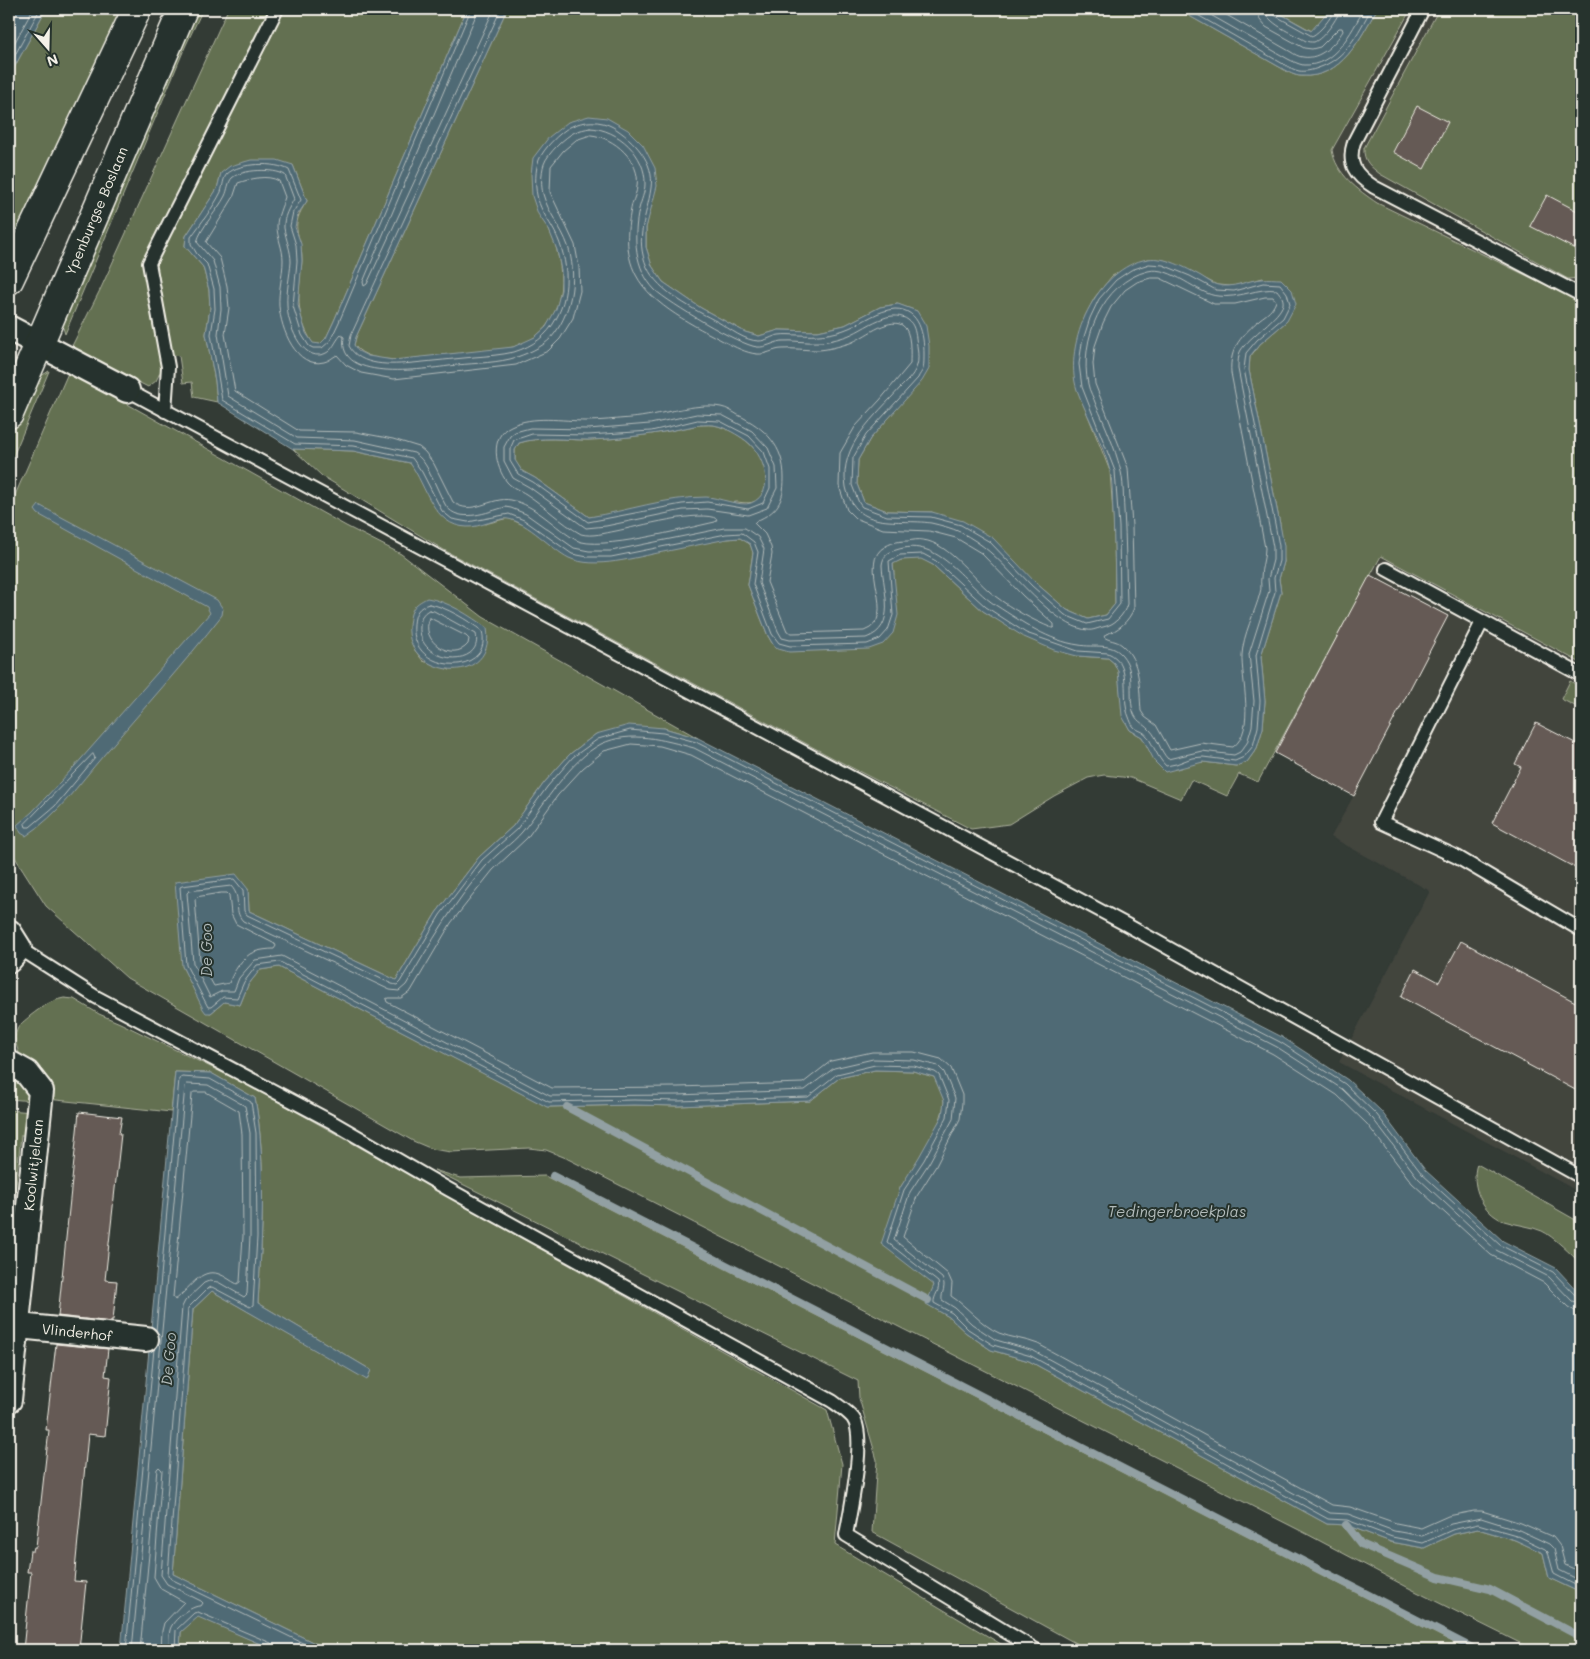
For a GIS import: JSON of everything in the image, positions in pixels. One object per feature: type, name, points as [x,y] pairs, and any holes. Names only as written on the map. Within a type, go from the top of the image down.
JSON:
[{"type":"main road","points":[[9,280],[136,9]]},
{"type":"main road","name":"Ypenburgse Boslaan","points":[[9,414],[183,9]]},
{"type":"street","points":[[9,328],[127,390]]},
{"type":"street","name":"Koolwitjelaan","points":[[9,1064],[27,1073],[41,1091],[13,1325],[9,1400]]},
{"type":"street","name":"Vlinderhof","points":[[13,1325],[146,1338]]},
{"type":"lane","points":[[165,411],[168,367],[149,263],[277,9]]},
{"type":"lane","points":[[1423,9],[1354,142],[1350,154],[1353,168],[1362,180],[1374,187],[1581,295]]},
{"type":"lane","points":[[127,390],[1119,920],[1581,1177]]},
{"type":"lane","points":[[1386,569],[1581,676]]},
{"type":"lane","points":[[1482,622],[1381,822],[1457,857],[1581,930]]},
{"type":"lane","points":[[12,947],[96,997],[332,1122],[448,1189],[832,1401],[854,1419],[859,1442],[858,1468],[846,1535],[1036,1650]]},
{"type":"shaded area","points":[[1409,9],[1581,9],[1581,1193],[1339,1062],[1430,891],[1331,837],[1354,795],[1262,746],[1318,174]]},
{"type":"green space","points":[[46,9],[130,9],[9,262],[9,77]]},
{"type":"green space","points":[[192,9],[203,9],[185,47],[65,334],[60,318]]},
{"type":"green space","points":[[228,9],[467,9],[334,321],[326,338],[320,344],[313,344],[300,314],[299,290],[302,259],[297,224],[301,210],[307,201],[293,165],[221,173],[217,189],[186,236],[185,246],[203,267],[209,290],[210,308],[206,334],[217,402],[194,397],[192,382],[183,383],[179,356],[169,354],[156,381],[148,387],[83,354],[72,346],[101,288]]},
{"type":"green space","points":[[507,9],[1177,9],[1294,75],[1301,76],[1315,75],[1328,71],[1339,64],[1356,44],[1377,9],[1411,9],[1332,150],[1334,159],[1349,181],[1377,203],[1581,302],[1581,663],[1381,556],[1258,782],[1239,774],[1227,796],[1191,780],[1181,799],[1131,778],[1104,775],[1088,778],[1054,796],[1009,824],[971,829],[835,759],[444,550],[322,476],[293,449],[353,451],[410,463],[418,474],[485,524],[508,518],[521,524],[727,539],[740,538],[750,544],[753,552],[748,585],[768,636],[775,648],[894,575],[893,563],[901,560],[921,558],[933,565],[983,611],[1077,656],[1108,658],[1114,663],[1118,671],[1123,716],[1130,730],[1142,737],[1149,749],[1177,769],[1193,763],[1203,762],[1236,766],[1247,762],[1257,748],[1263,728],[1265,701],[1261,656],[1281,592],[1279,579],[1284,562],[1280,524],[1249,370],[1250,357],[1260,344],[1287,321],[1263,278],[1233,286],[1217,285],[1164,260],[1148,259],[1112,276],[1095,297],[1085,316],[1077,342],[1074,364],[1077,388],[1110,471],[1114,527],[1115,604],[1106,615],[1088,619],[1067,610],[1036,583],[932,512],[887,511],[864,502],[857,484],[858,460],[870,439],[894,412],[917,311],[897,304],[880,307],[845,325],[818,331],[779,330],[759,336],[745,332],[701,308],[663,282],[652,266],[646,247],[646,228],[650,210],[549,230],[556,246],[560,266],[560,296],[556,310],[549,322],[540,333],[528,341],[498,350],[400,360],[373,357],[362,352],[354,345]]},
{"type":"green space","points":[[1272,9],[1330,9],[1312,31]]},
{"type":"green space","points":[[1439,9],[1581,9],[1581,278],[1568,279],[1380,174],[1366,160],[1364,148]]},
{"type":"green space","points":[[49,371],[9,466],[9,435],[33,381]]},
{"type":"green space","points":[[68,373],[122,401],[346,526],[401,554],[483,617],[698,738],[664,728],[596,734],[570,754],[544,783],[513,826],[479,857],[436,913],[396,980],[249,911],[248,889],[182,966],[206,1012],[211,1013],[224,1002],[240,1005],[248,985],[260,970],[279,967],[548,1107],[678,1106],[810,1101],[839,1078],[875,1070],[913,1071],[934,1077],[944,1102],[943,1111],[933,1134],[900,1188],[934,1286],[927,1304],[949,1317],[965,1332],[991,1350],[1029,1361],[1327,1524],[1346,1525],[1391,1542],[1424,1548],[1454,1534],[1478,1529],[1515,1540],[1543,1553],[1549,1578],[1581,1593],[1581,1650],[1534,1650],[566,1158],[546,1150],[529,1148],[451,1152],[432,1149],[413,1141],[127,978],[46,906],[9,848],[9,509]],"holes":[[[414,649],[450,670],[423,661]]]},
{"type":"green space","points":[[699,425],[716,425],[730,431],[741,437],[755,450],[761,459],[766,477],[765,490],[760,499],[749,503],[737,502],[589,517],[535,478],[522,471],[515,461],[515,450],[519,443],[527,441],[616,438],[658,433]]},
{"type":"green space","points":[[1570,681],[1581,687],[1581,709],[1561,699]]},
{"type":"green space","points":[[64,998],[74,999],[99,1014],[258,1090],[827,1410],[842,1464],[835,1545],[1011,1650],[329,1650],[173,1574],[193,1309],[212,1291],[367,1379],[371,1370],[258,1303],[262,1226],[262,1174],[259,1123],[255,1098],[211,1073],[175,1072],[171,1112],[47,1099],[20,1056],[15,1037],[19,1026],[30,1016],[42,1007]]},
{"type":"green space","points":[[9,1073],[14,1073],[33,1101],[9,1099]]},
{"type":"green space","points":[[9,1110],[32,1112],[29,1135],[21,1135],[12,1223],[20,1224],[17,1254],[9,1254]]},
{"type":"green space","points":[[1477,1164],[1581,1223],[1581,1264],[1546,1233],[1504,1221],[1490,1212],[1484,1205],[1477,1189],[1475,1172]]},
{"type":"green space","points":[[434,1170],[460,1178],[545,1176],[1468,1650],[1088,1650],[872,1532],[877,1460],[859,1398],[858,1381]]},
{"type":"green space","points":[[198,1616],[274,1650],[180,1650],[181,1632]]},
{"type":"water","points":[[9,9],[46,9],[9,77]]},
{"type":"water","points":[[467,9],[507,9],[356,337],[354,345],[358,351],[368,356],[393,360],[513,347],[535,337],[546,327],[556,309],[561,290],[561,270],[557,250],[549,230],[538,214],[532,196],[531,174],[533,158],[549,137],[568,122],[589,116],[607,118],[628,130],[643,145],[655,168],[657,186],[646,228],[646,247],[652,266],[663,282],[701,308],[745,332],[759,336],[779,330],[818,331],[845,325],[880,307],[898,304],[917,311],[926,326],[929,346],[929,369],[922,381],[870,439],[858,460],[857,484],[864,502],[887,511],[932,512],[963,521],[993,538],[1036,583],[1067,610],[1088,619],[1106,615],[1115,604],[1111,476],[1103,450],[1077,390],[1074,371],[1079,330],[1088,310],[1099,292],[1113,276],[1130,265],[1148,259],[1161,259],[1175,263],[1214,284],[1224,286],[1264,279],[1281,279],[1292,290],[1296,304],[1287,321],[1260,344],[1250,356],[1249,370],[1284,546],[1284,562],[1279,579],[1281,592],[1261,656],[1265,701],[1263,728],[1257,748],[1247,762],[1236,766],[1203,762],[1165,772],[1155,762],[1142,737],[1130,730],[1122,716],[1118,671],[1114,663],[1108,658],[1077,656],[1054,650],[1024,637],[983,611],[933,565],[921,559],[901,560],[893,564],[898,615],[893,633],[883,644],[869,649],[789,652],[775,648],[768,636],[748,585],[753,553],[750,544],[740,538],[603,563],[579,561],[562,554],[516,521],[504,519],[467,527],[455,525],[446,520],[432,504],[410,463],[353,451],[293,449],[217,402],[206,334],[210,308],[209,290],[203,267],[185,246],[186,236],[217,189],[221,173],[230,166],[251,160],[277,160],[293,165],[307,201],[298,214],[295,227],[301,244],[302,261],[298,305],[306,333],[313,343],[320,344],[326,338]],"holes":[[[699,425],[713,425],[725,428],[752,446],[762,462],[765,472],[764,490],[759,498],[746,504],[706,497],[676,499],[589,517],[535,478],[522,471],[515,460],[515,450],[519,443],[527,441],[616,438],[658,433]]]},
{"type":"water","points":[[1177,9],[1272,9],[1311,31],[1330,9],[1377,9],[1356,44],[1339,64],[1328,71],[1315,75],[1301,76],[1294,75]]},
{"type":"water","points":[[39,505],[217,600],[223,609],[222,615],[193,651],[68,799],[26,836],[21,833],[17,825],[32,812],[74,767],[210,613],[207,607],[38,514],[35,510]]},
{"type":"water","points":[[427,598],[451,606],[487,628],[486,647],[478,660],[465,668],[450,669],[434,666],[420,657],[411,643],[409,625],[414,608]]},
{"type":"water","name":"Tedingerbroekplas","points":[[629,725],[664,728],[698,738],[1282,1037],[1348,1080],[1381,1111],[1425,1170],[1503,1241],[1556,1268],[1581,1295],[1581,1593],[1549,1578],[1543,1553],[1515,1540],[1478,1529],[1454,1534],[1424,1548],[1391,1542],[1346,1525],[1327,1524],[1029,1361],[991,1350],[965,1332],[949,1317],[926,1304],[934,1285],[881,1244],[900,1188],[942,1116],[944,1101],[934,1077],[913,1071],[875,1070],[839,1078],[810,1101],[678,1106],[547,1107],[279,967],[260,970],[248,985],[240,1005],[224,1002],[211,1013],[206,1013],[203,1009],[182,966],[175,882],[236,874],[248,889],[249,911],[396,980],[436,913],[479,857],[513,826],[544,783],[570,754],[596,734]]},
{"type":"water","name":"De Goo","points":[[175,1072],[211,1073],[255,1098],[259,1123],[262,1174],[262,1226],[258,1303],[371,1370],[367,1380],[212,1291],[193,1309],[173,1574],[329,1650],[274,1650],[198,1617],[181,1632],[180,1650],[121,1650]]},
{"type":"building","points":[[1417,106],[1448,122],[1424,169],[1393,152]]},
{"type":"building","points":[[1547,195],[1581,213],[1581,252],[1530,226]]},
{"type":"building","points":[[1370,575],[1448,616],[1354,796],[1275,753]]},
{"type":"building","points":[[1536,723],[1581,746],[1581,871],[1492,823],[1521,767],[1515,764]]},
{"type":"building","points":[[1461,941],[1581,1005],[1581,1093],[1401,997],[1415,969],[1439,982]]},
{"type":"building","points":[[79,1112],[122,1117],[105,1280],[117,1281],[113,1320],[111,1322],[58,1316]]},
{"type":"building","points":[[56,1344],[108,1349],[105,1376],[111,1377],[105,1436],[88,1434],[74,1581],[86,1582],[79,1650],[23,1650],[31,1572],[27,1572],[30,1551],[33,1551],[34,1547],[36,1547],[49,1430],[46,1430]]},
{"type":"waterway","points":[[567,1107],[928,1300]]},
{"type":"waterway","points":[[553,1176],[1476,1650]]},
{"type":"waterway","points":[[1346,1525],[1361,1544],[1438,1577],[1490,1589],[1581,1637]]}]
